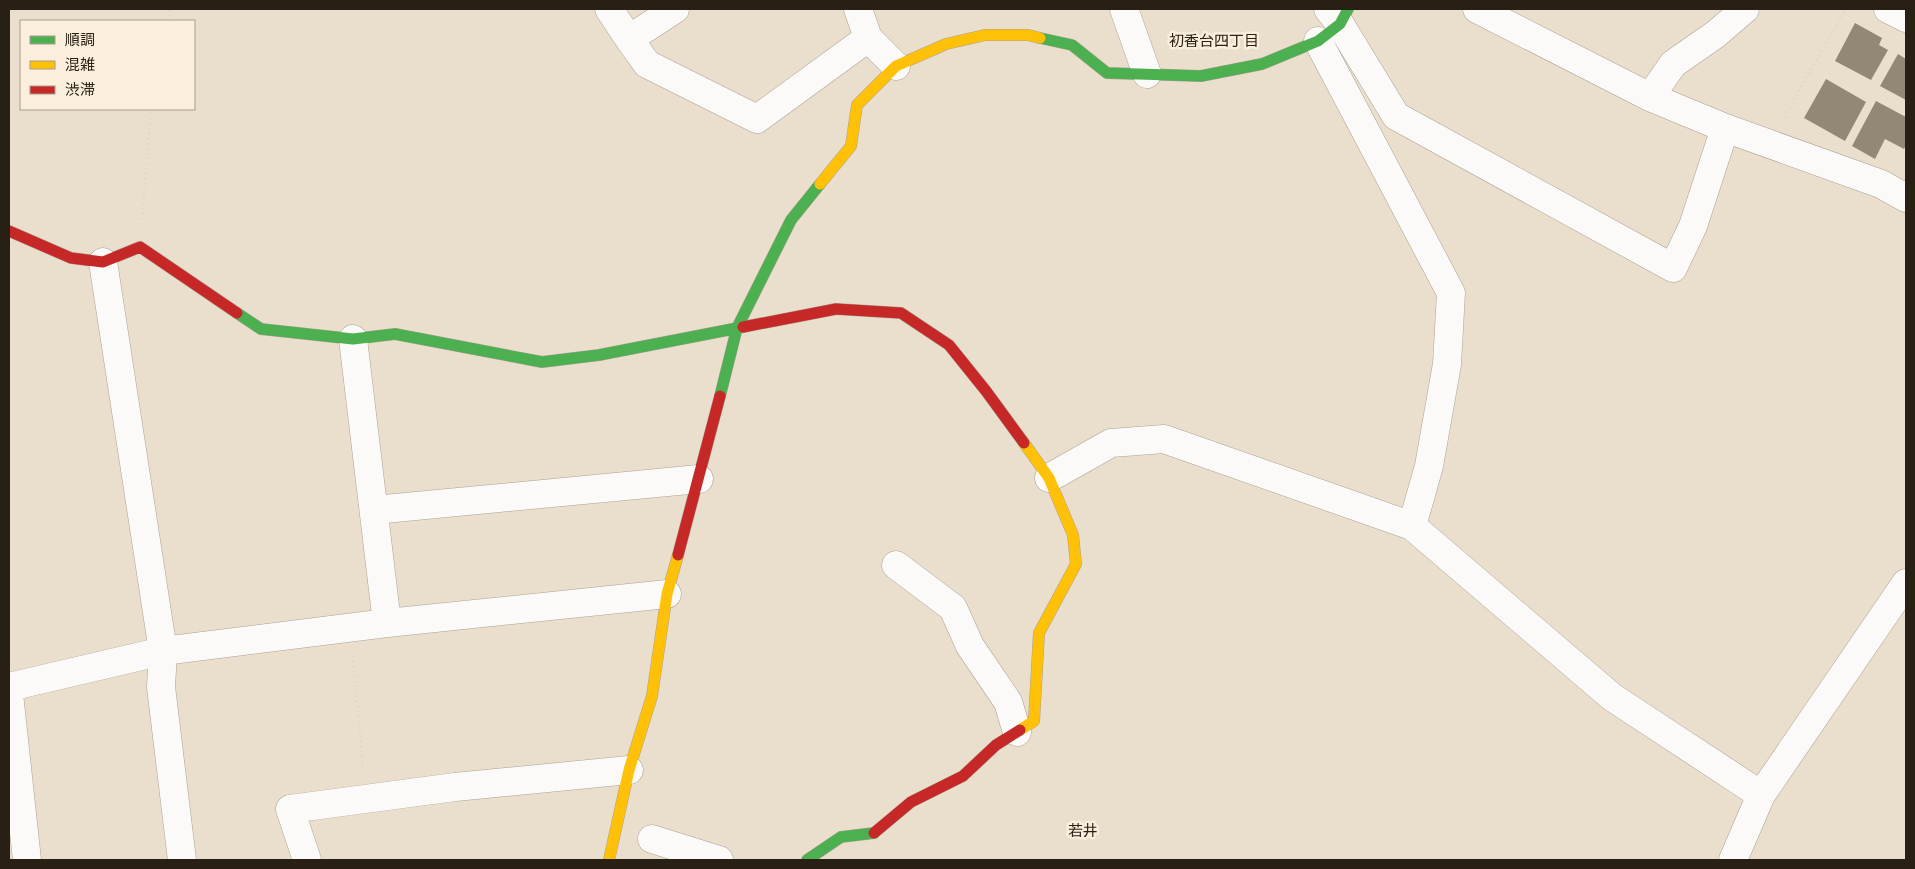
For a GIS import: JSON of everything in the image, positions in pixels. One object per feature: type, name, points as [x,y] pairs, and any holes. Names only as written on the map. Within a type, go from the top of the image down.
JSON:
[{"type":"street","points":[[609,9],[647,64],[757,119],[868,38]]},
{"type":"street","points":[[629,40],[675,9]]},
{"type":"street","points":[[858,9],[868,38],[896,66]]},
{"type":"street","points":[[1124,9],[1147,74]]},
{"type":"street","points":[[1477,9],[1650,97],[1724,128],[1881,184],[1906,198]]},
{"type":"street","points":[[1650,97],[1673,64],[1716,34],[1745,9]]},
{"type":"street","points":[[1888,9],[1906,18]]},
{"type":"street","points":[[609,860],[629,770],[652,696],[668,594],[737,328],[791,220],[852,146],[857,105],[896,66],[946,44],[985,35],[1028,35],[1072,45],[1107,73],[1202,76],[1262,64],[1318,40],[1339,14],[1396,116],[1673,268],[1693,226],[1724,128]]},
{"type":"street","points":[[1318,40],[1451,293],[1447,364],[1428,466],[1412,526]]},
{"type":"street","points":[[9,231],[71,258],[103,262],[140,248],[261,329],[353,339],[395,334],[542,362],[599,355],[836,310],[901,313],[949,345],[986,391],[1049,478],[1074,535],[1076,564],[1039,633],[1034,721],[996,745],[963,776],[911,802],[876,833],[841,837],[807,860]]},
{"type":"street","points":[[103,262],[162,651],[161,687],[182,860]]},
{"type":"street","points":[[353,339],[387,623]]},
{"type":"street","points":[[1049,478],[1111,443],[1164,439],[1412,526],[1612,697],[1761,795]]},
{"type":"street","points":[[374,510],[699,479]]},
{"type":"street","points":[[896,565],[953,608],[970,646],[1008,702],[1017,732]]},
{"type":"street","points":[[1733,860],[1761,795],[1906,582]]},
{"type":"street","points":[[9,687],[162,651],[387,623],[668,594]]},
{"type":"street","points":[[9,694],[27,860]]},
{"type":"street","points":[[307,860],[290,809],[455,787],[629,770]]},
{"type":"street","points":[[652,839],[719,860]]},
{"type":"path","points":[[1768,144],[1846,9]]},
{"type":"path","points":[[140,248],[151,110]]},
{"type":"path","points":[[350,628],[366,799]]},
{"type":"building","points":[[1855,23],[1882,38],[1879,45],[1888,50],[1871,80],[1835,61]]},
{"type":"building","points":[[1898,54],[1906,59],[1906,100],[1880,86]]},
{"type":"building","points":[[1826,79],[1866,102],[1845,141],[1804,118]]},
{"type":"building","points":[[1876,101],[1906,117],[1906,145],[1904,149],[1885,139],[1875,159],[1852,146]]},
{"type":"traffic: fast","points":[[1040,38],[1072,45],[1107,73],[1201,76],[1262,64],[1318,41],[1340,24],[1348,9]]},
{"type":"traffic: fast","points":[[720,396],[737,328],[791,220],[820,184]]},
{"type":"traffic: fast","points":[[237,313],[261,329],[353,339],[395,334],[542,362],[599,355],[743,327]]},
{"type":"traffic: fast","points":[[807,860],[841,837],[874,833]]},
{"type":"traffic: slow","points":[[820,184],[851,146],[857,105],[896,66],[946,44],[985,35],[1028,35],[1040,38]]},
{"type":"traffic: slow","points":[[1020,730],[1034,721],[1039,633],[1076,564],[1073,535],[1049,478],[1024,443]]},
{"type":"traffic: slow","points":[[609,860],[629,770],[652,696],[667,594],[678,555]]},
{"type":"traffic: jam","points":[[9,231],[71,258],[103,262],[140,247],[237,313]]},
{"type":"traffic: jam","points":[[743,327],[836,309],[901,313],[949,345],[1024,443]]},
{"type":"traffic: jam","points":[[678,555],[720,396]]},
{"type":"traffic: jam","points":[[874,833],[911,802],[963,776],[996,745],[1020,730]]},
{"type":"district","name":"初香台四丁目","points":[[1214,41]]},
{"type":"district","name":"若井","points":[[1083,831]]}]
